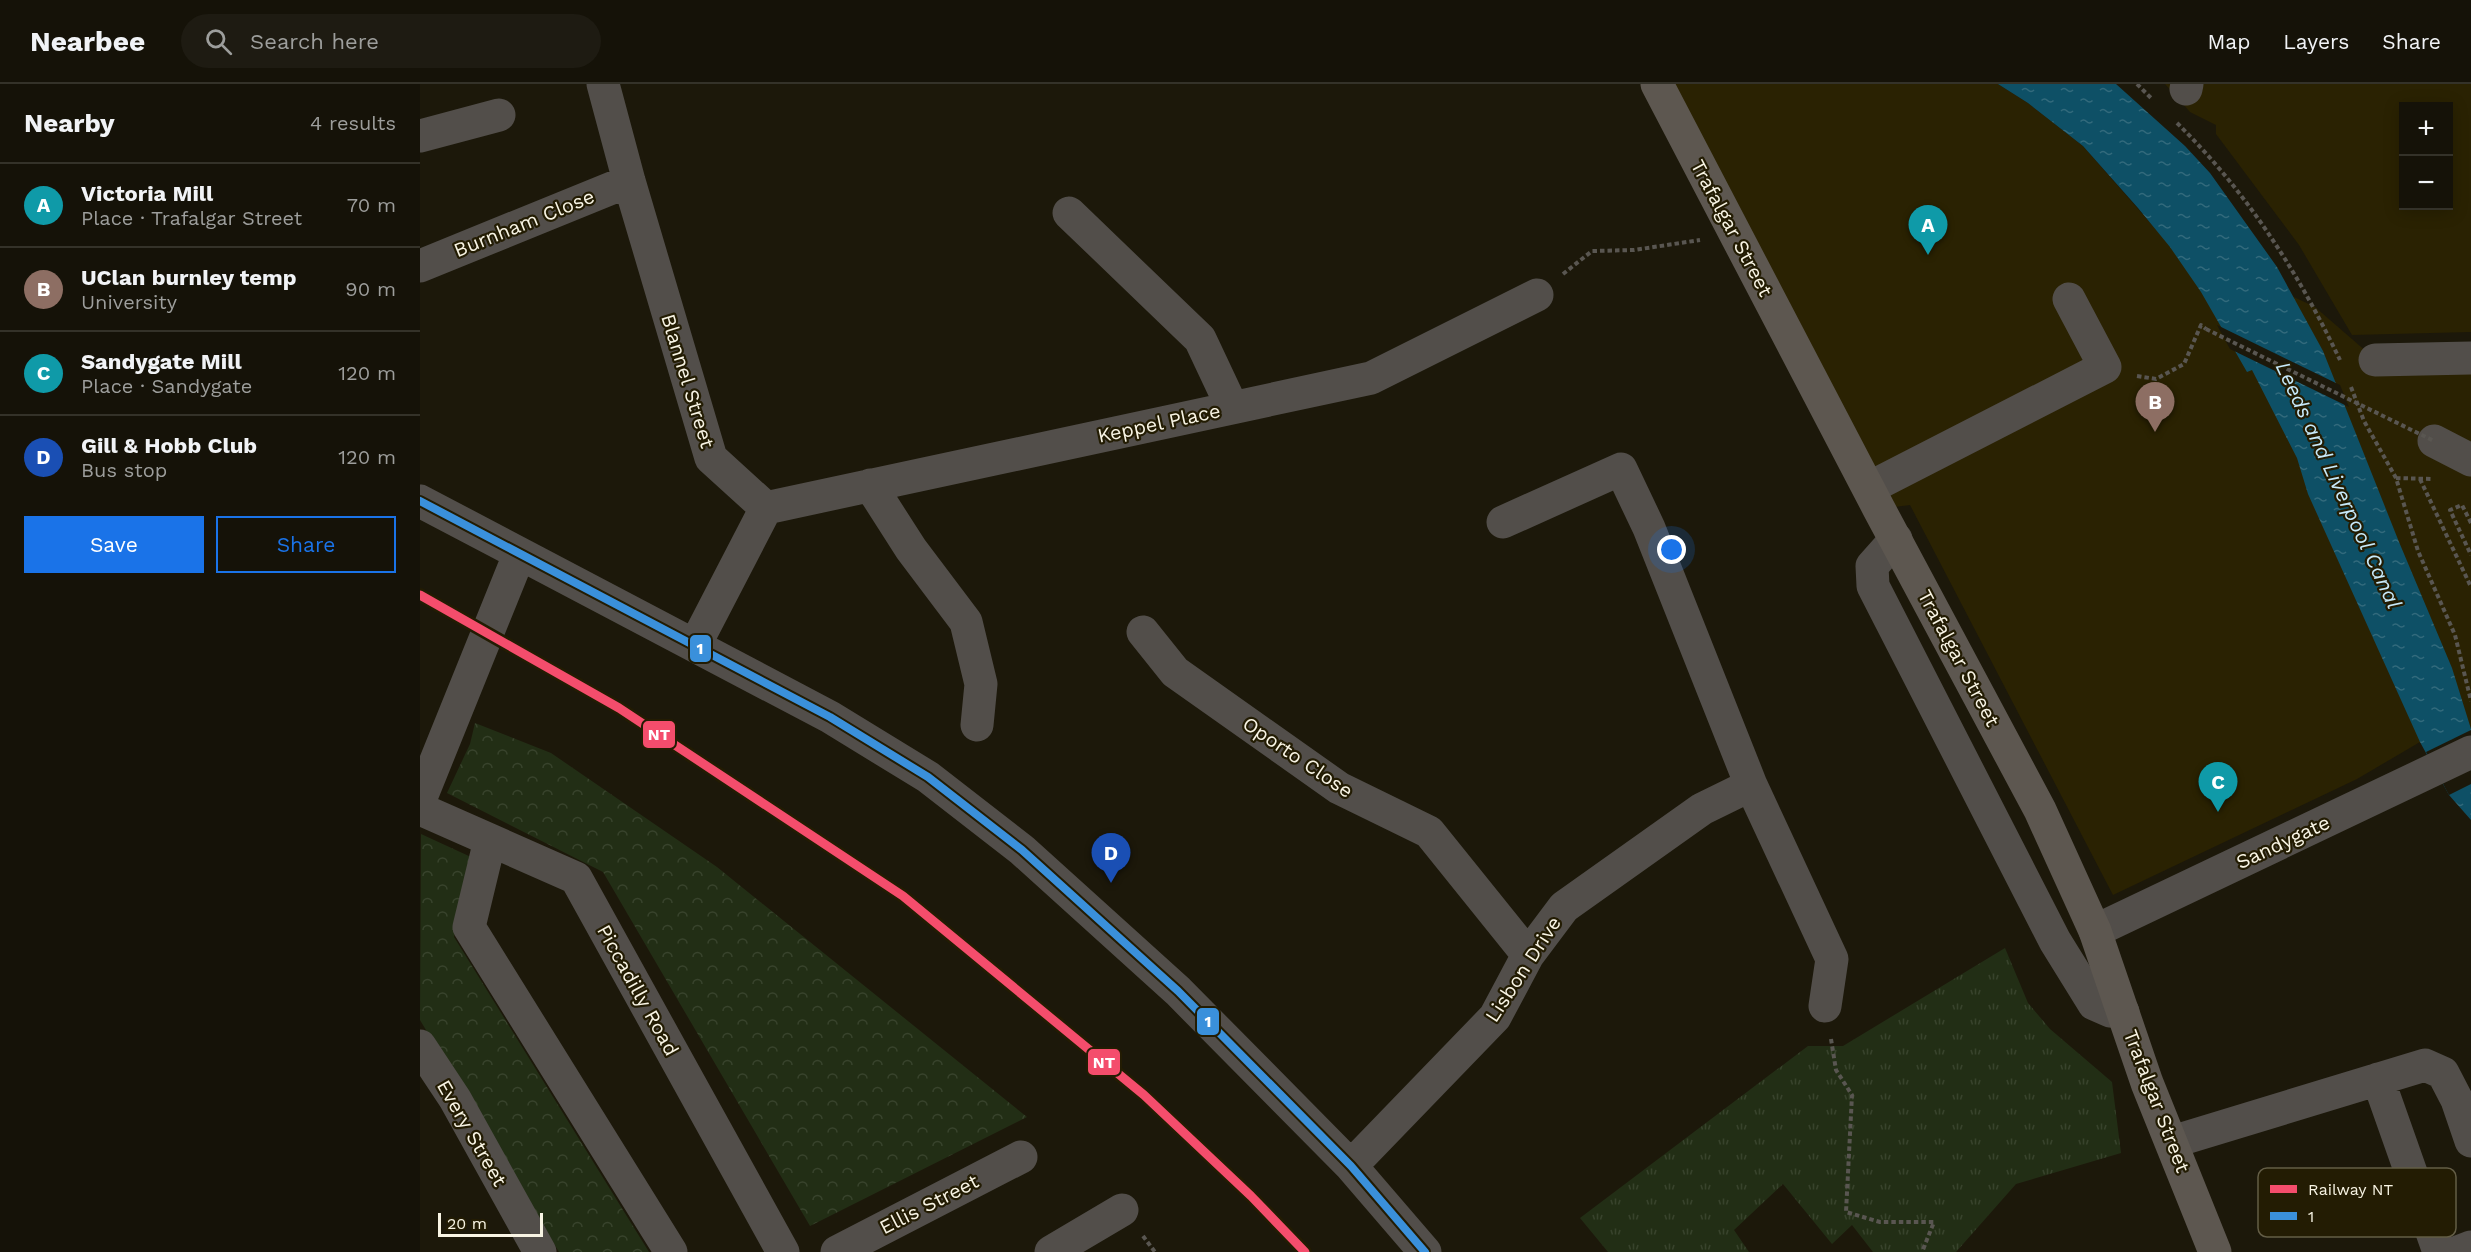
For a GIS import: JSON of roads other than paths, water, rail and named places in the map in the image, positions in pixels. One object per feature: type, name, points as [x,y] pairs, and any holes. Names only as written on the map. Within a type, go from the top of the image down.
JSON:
[{"type":"main road","name":"Trafalgar Street","points":[[1658,84],[2040,810],[2095,931],[2147,1083],[2215,1252]]},
{"type":"street","name":"Blannel Street","points":[[603,84],[629,181],[711,458],[766,508]]},
{"type":"street","points":[[420,136],[499,115]]},
{"type":"street","name":"Burnham Close","points":[[420,266],[629,181]]},
{"type":"street","points":[[1069,213],[1200,339],[1232,407]]},
{"type":"street","name":"Keppel Place","points":[[766,508],[1371,378],[1537,295]]},
{"type":"street","points":[[1869,488],[2104,367],[2069,299]]},
{"type":"street","points":[[2375,360],[2471,358]]},
{"type":"street","points":[[2434,441],[2471,460]]},
{"type":"street","points":[[1503,522],[1621,469],[1649,528],[1751,785],[1832,959],[1826,1006]]},
{"type":"street","points":[[870,485],[911,549],[966,622],[981,684],[977,725]]},
{"type":"street","points":[[420,501],[830,717],[928,777],[1022,850],[1178,991],[1351,1166],[1425,1252]]},
{"type":"street","points":[[695,645],[766,508]]},
{"type":"street","points":[[1896,539],[1872,566],[1873,586],[2055,941],[2094,1004],[2109,1011],[2123,1012]]},
{"type":"street","points":[[420,800],[438,737],[498,607],[519,555]]},
{"type":"street","name":"Oporto Close","points":[[1143,632],[1175,672],[1339,788],[1429,832],[1528,955]]},
{"type":"street","name":"Sandygate","points":[[2095,931],[2471,752]]},
{"type":"street","name":"Lisbon Drive","points":[[1351,1166],[1495,1017],[1528,955],[1563,907],[1702,809],[1751,785]]},
{"type":"street","name":"Piccadilly Road","points":[[420,809],[576,878],[783,1252]]},
{"type":"street","points":[[490,840],[469,927],[671,1252]]},
{"type":"street","name":"Every Street","points":[[420,1046],[455,1099],[540,1252]]},
{"type":"street","points":[[2172,1142],[2425,1065],[2444,1073],[2457,1100],[2471,1141]]},
{"type":"street","points":[[2378,1079],[2409,1168]]},
{"type":"street","name":"Ellis Street","points":[[837,1252],[1021,1157]]},
{"type":"street","points":[[1051,1252],[1122,1210]]},
{"type":"street","points":[[2434,1237],[2439,1252]]},
{"type":"street","points":[[2458,1252],[2471,1247]]},
{"type":"water","name":"Leeds and Liverpool Canal","points":[[1998,84],[2116,84],[2185,146],[2210,173],[2277,267],[2323,351],[2452,668],[2471,729],[2471,820],[2449,795],[2420,742],[2308,494],[2297,458],[2252,370],[2247,372],[2201,292],[2170,247],[2083,146],[2028,103]]},
{"type":"rail line","name":"NT","points":[[420,595],[619,708],[903,896],[1144,1095],[1251,1196],[1305,1252]]},
{"type":"place","name":"Victoria Mill","points":[[1928,255]]},
{"type":"place","name":"UClan burnley temp","points":[[2155,432]]},
{"type":"place","name":"Sandygate Mill","points":[[2218,812]]},
{"type":"place","name":"Gill & Hobb Club","points":[[1111,883]]}]
